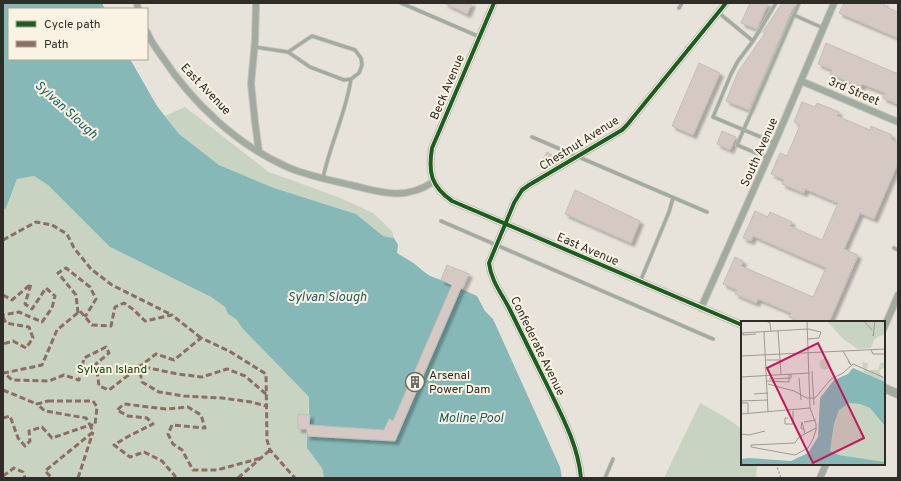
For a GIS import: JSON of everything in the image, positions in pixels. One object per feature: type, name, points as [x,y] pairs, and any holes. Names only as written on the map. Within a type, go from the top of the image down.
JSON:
[{"type":"street","points":[[256,3],[255,47],[251,84],[254,122],[259,152]]},
{"type":"street","name":"Beck Avenue","points":[[433,182],[430,168],[432,148],[494,3]]},
{"type":"street","name":"Chestnut Avenue","points":[[506,224],[514,204],[522,190],[622,130],[627,125],[726,3]]},
{"type":"street","name":"South Avenue","points":[[701,308],[775,143],[834,3]]},
{"type":"street","name":"East Avenue","points":[[148,34],[157,50],[185,89],[231,132],[259,152],[286,167],[323,178],[385,193],[399,194],[419,190],[433,182],[441,192],[452,201],[741,325]]},
{"type":"street","name":"3rd Street","points":[[801,81],[898,122]]},
{"type":"street","name":"Confederate Avenue","points":[[506,224],[489,263],[490,271],[572,439],[580,463],[581,478]]},
{"type":"street","points":[[885,326],[898,295]]},
{"type":"street","points":[[885,388],[898,394]]},
{"type":"street","points":[[820,478],[826,465]]},
{"type":"lane","points":[[400,3],[480,37]]},
{"type":"lane","points":[[679,8],[682,3]]},
{"type":"lane","points":[[775,143],[713,117],[738,61],[753,41],[776,3]]},
{"type":"lane","points":[[768,158],[737,146],[799,3]]},
{"type":"lane","points":[[719,12],[753,41]]},
{"type":"lane","points":[[794,15],[823,28]]},
{"type":"lane","points":[[255,47],[288,52],[310,67],[344,80],[351,79],[359,73],[362,65],[358,52],[348,46],[312,36],[288,52]]},
{"type":"lane","points":[[323,178],[327,158],[349,96],[351,79]]},
{"type":"lane","points":[[532,137],[707,212]]},
{"type":"lane","points":[[640,282],[674,198]]},
{"type":"lane","points":[[440,221],[497,244],[713,339]]},
{"type":"lane","points":[[894,248],[898,250]]},
{"type":"lane","points":[[605,478],[613,459]]},
{"type":"path","points":[[776,465],[782,478]]},
{"type":"green space","points":[[185,107],[269,172],[338,197],[373,213],[392,231],[394,238],[383,236],[356,214],[274,188],[219,165],[179,134],[165,116]]},
{"type":"green space","name":"Sylvan Island","points":[[34,176],[48,185],[110,247],[211,297],[225,307],[228,314],[237,320],[242,328],[309,397],[307,447],[322,468],[324,478],[3,478],[3,210],[6,208],[17,179]]},
{"type":"green space","points":[[700,403],[725,417],[741,428],[741,465],[757,465],[756,478],[664,478]]},
{"type":"water","name":"Sylvan Slough","points":[[3,3],[102,3],[104,8],[8,8],[8,60],[131,60],[157,106],[179,134],[219,165],[274,188],[356,214],[383,236],[394,238],[398,245],[397,253],[441,280],[477,296],[485,311],[493,319],[560,467],[562,478],[324,478],[322,468],[307,448],[309,397],[242,328],[237,320],[228,314],[225,307],[211,297],[110,247],[48,185],[34,176],[17,179],[6,208],[3,210]]},
{"type":"pier","points":[[415,262],[442,278],[441,280],[430,276],[415,264]]},
{"type":"building","points":[[444,3],[472,3],[467,14]]},
{"type":"building","points":[[750,3],[768,3],[757,29],[741,23]]},
{"type":"building","points":[[782,3],[795,3],[749,110],[726,101],[738,72],[765,33],[763,32]]},
{"type":"building","points":[[844,3],[885,3],[884,6],[898,12],[898,38],[839,13]]},
{"type":"building","points":[[826,43],[898,74],[898,104],[883,98],[885,93],[862,84],[861,87],[830,74],[832,70],[818,64]]},
{"type":"building","points":[[699,63],[720,73],[693,135],[672,126]]},
{"type":"building","points":[[802,102],[815,107],[817,103],[839,112],[837,116],[870,130],[871,126],[892,135],[891,139],[898,143],[898,163],[874,219],[860,213],[844,249],[858,255],[829,321],[798,321],[789,317],[791,313],[758,299],[756,303],[735,294],[737,290],[723,284],[735,257],[743,261],[741,266],[813,297],[826,268],[753,236],[751,241],[743,238],[755,211],[768,217],[770,212],[792,222],[790,226],[822,240],[838,203],[805,189],[804,193],[782,184],[784,180],[771,174],[780,153],[787,156],[800,125],[794,122]]},
{"type":"building","points":[[722,131],[736,137],[730,150],[717,144]]},
{"type":"building","points":[[547,152],[556,157],[552,166],[542,161]]},
{"type":"building","points":[[575,190],[640,221],[631,243],[565,214]]},
{"type":"building","name":"Arsenal Power Dam","points":[[447,265],[469,274],[462,289],[461,288],[395,441],[307,436],[307,429],[298,429],[298,414],[310,415],[309,425],[384,430],[389,419],[393,421],[452,285],[441,280]]},
{"type":"marked path","points":[[3,240],[36,222],[52,225],[67,234],[74,248],[91,269],[112,285],[172,315]]},
{"type":"marked path","points":[[78,313],[76,295],[58,273],[66,268],[90,287],[96,299],[85,317]]},
{"type":"marked path","points":[[3,295],[12,300],[31,284],[25,304],[32,309],[46,288],[55,296],[52,308],[42,322],[19,312],[3,315]]},
{"type":"marked path","points":[[201,338],[172,315],[145,321],[124,303],[115,307],[111,326],[92,325],[80,311],[57,330],[42,365],[4,373],[12,380],[49,381],[64,375],[79,380],[84,358],[106,347],[109,353],[96,364],[99,386],[109,390],[156,354],[174,360],[201,338],[229,351],[266,374],[267,440],[270,450],[295,478]]},
{"type":"marked path","points":[[3,317],[6,323],[29,327],[33,338],[26,348],[13,341],[3,344]]},
{"type":"marked path","points":[[266,394],[245,376],[227,369],[202,377],[139,366],[142,382],[159,392],[184,396],[222,398],[251,402],[266,406]]},
{"type":"marked path","points":[[3,390],[37,404]]},
{"type":"marked path","points":[[48,401],[93,401],[97,407],[95,425],[90,425],[86,418],[45,411],[37,404],[48,401]]},
{"type":"marked path","points":[[175,478],[175,476],[162,461],[144,452],[130,457],[114,445],[153,424],[147,418],[128,416],[117,410],[124,404],[166,409],[188,407],[201,415],[205,428],[172,425],[168,434],[173,444],[182,450],[193,470],[217,470],[261,458]]},
{"type":"marked path","points":[[3,418],[10,416],[18,438],[25,446],[30,441],[29,431],[42,427],[52,438],[90,425],[93,432],[45,471],[52,478]]},
{"type":"marked path","points":[[78,478],[93,432]]},
{"type":"marked path","points":[[238,478],[270,450]]},
{"type":"marked path","points":[[3,476],[14,468],[23,472],[25,478]]},
{"type":"cycle path","points":[[494,3],[432,148],[430,165],[431,172],[435,184],[439,190],[452,201],[741,325]]},
{"type":"cycle path","points":[[581,478],[577,454],[569,431],[507,304],[494,282],[489,263],[514,203],[522,190],[622,130],[726,3]]},
{"type":"place","name":"Arsenal Power Dam","points":[[415,382]]},
{"type":"water label","name":"Moline Pool","points":[[471,417]]}]
